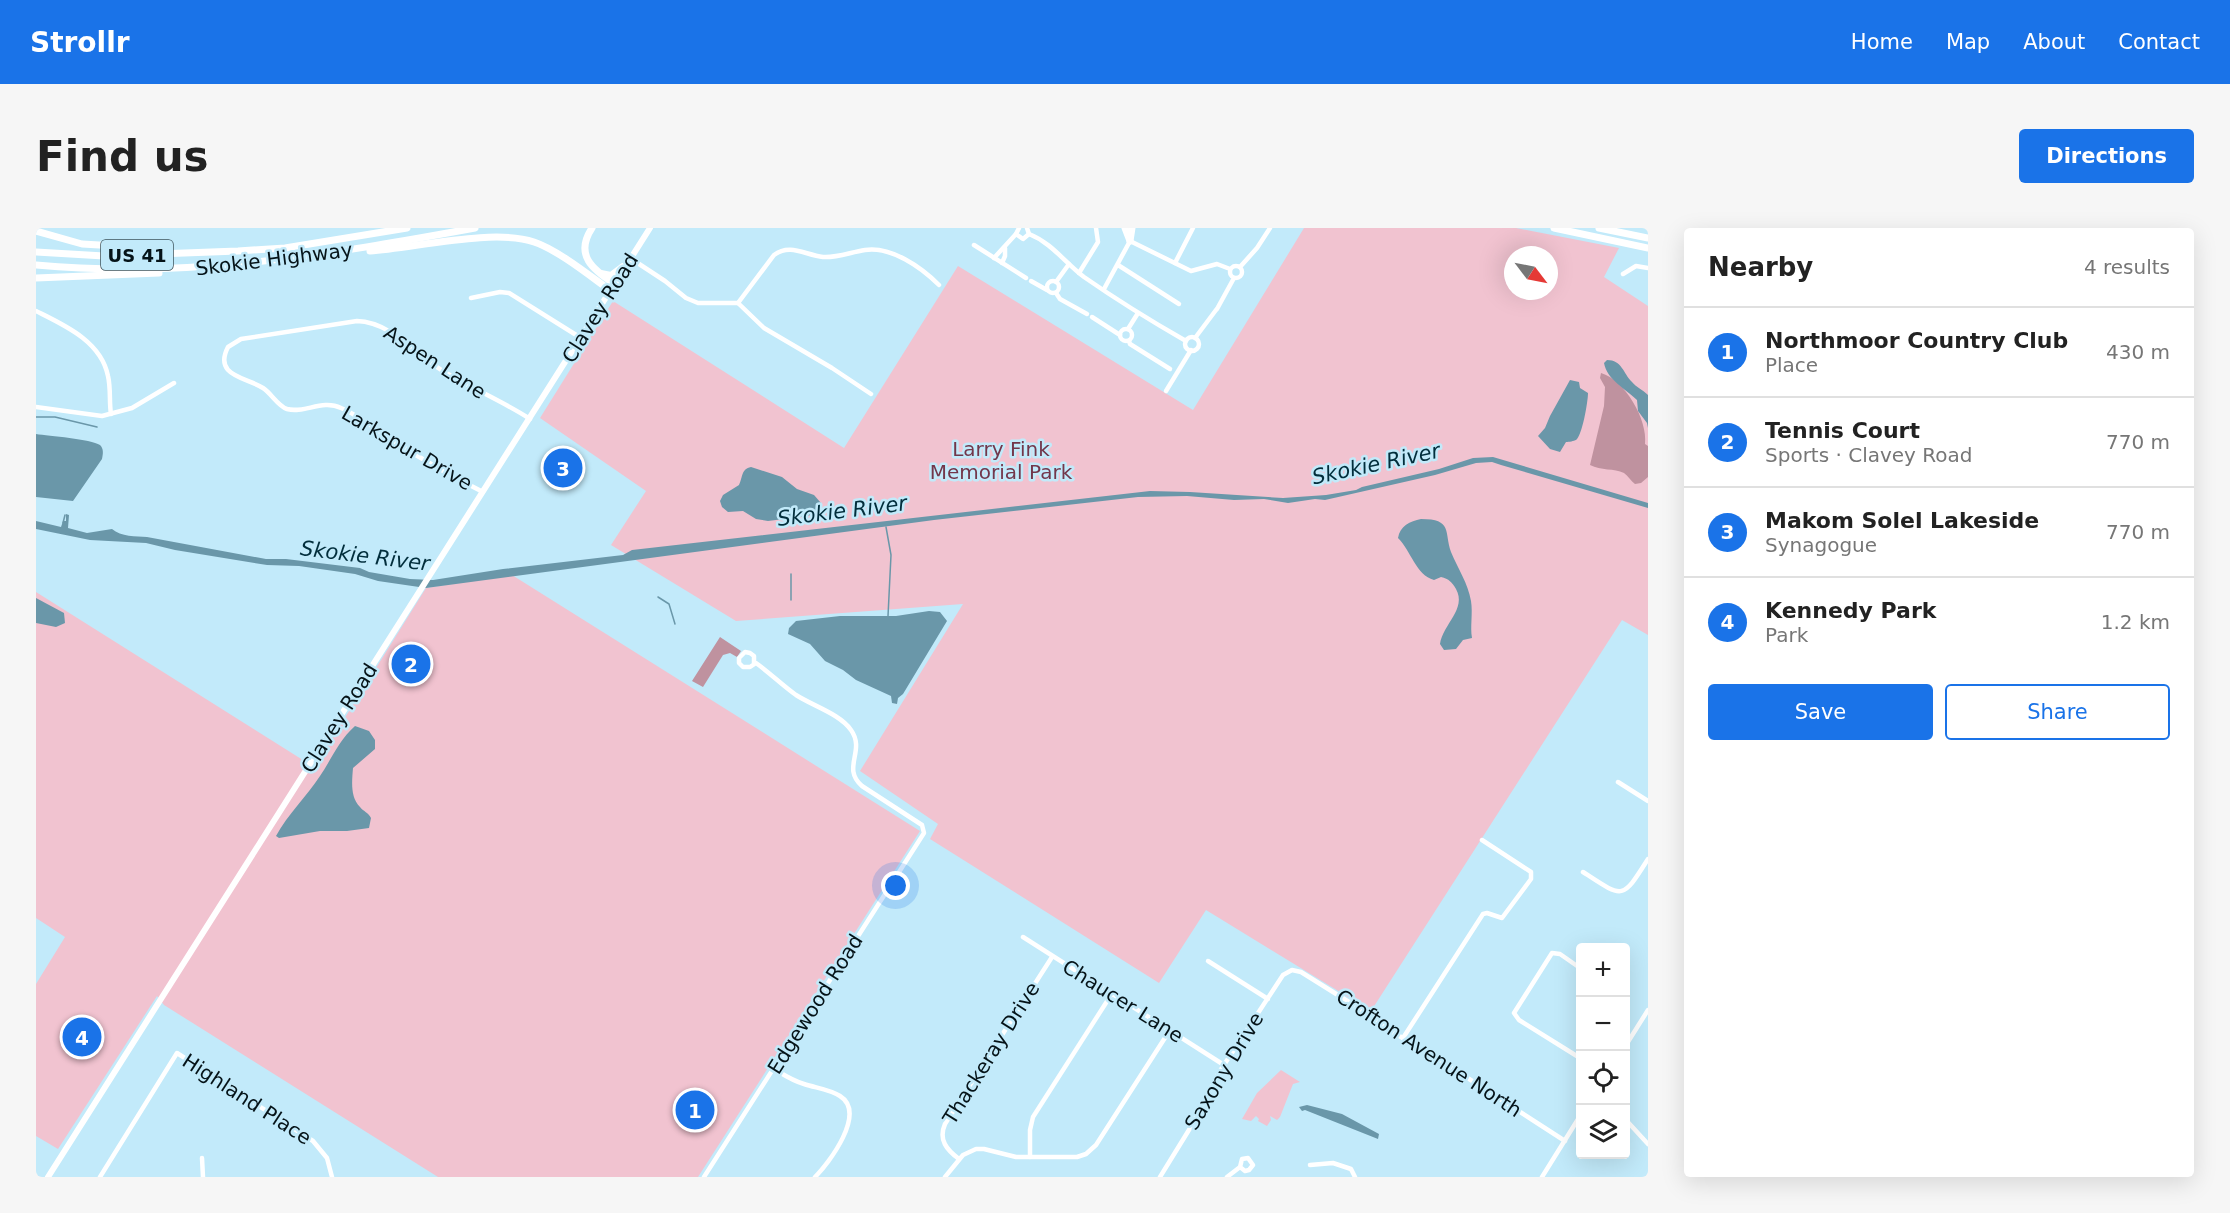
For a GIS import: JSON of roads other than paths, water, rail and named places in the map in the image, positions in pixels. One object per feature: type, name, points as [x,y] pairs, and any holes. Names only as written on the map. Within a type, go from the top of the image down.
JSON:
[{"type":"highway","name":"Skokie Highway","points":[[36,252],[104,256],[285,248],[407,228]]},
{"type":"highway","name":"Skokie Highway","points":[[36,265],[100,269],[185,269],[338,253],[475,228]]},
{"type":"highway","points":[[592,228],[585,250],[588,261],[596,272],[615,284]]},
{"type":"highway","points":[[1125,228],[1130,241]]},
{"type":"highway","points":[[1130,241],[1132,228]]},
{"type":"highway","points":[[1554,228],[1648,248]]},
{"type":"highway","points":[[1599,228],[1648,238]]},
{"type":"highway","points":[[36,231],[102,247],[238,251]]},
{"type":"highway","points":[[338,253],[497,237],[526,239],[544,246],[611,291]]},
{"type":"highway","points":[[36,278],[134,275],[185,269]]},
{"type":"main road","name":"Clavey Road","points":[[50,1176],[650,228]]},
{"type":"main road","points":[[596,272],[607,275],[614,273],[630,259]]},
{"type":"street","points":[[994,258],[998,251],[1005,248],[1018,228]]},
{"type":"street","points":[[1027,228],[1029,234],[1042,240],[1095,284],[1186,341]]},
{"type":"street","points":[[1080,273],[1098,242],[1096,228]]},
{"type":"street","points":[[1175,264],[1193,228]]},
{"type":"street","points":[[1186,341],[1195,338],[1217,310],[1234,278],[1240,276],[1240,267],[1257,248],[1270,228]]},
{"type":"street","points":[[1016,234],[1023,239],[1029,234]]},
{"type":"street","points":[[1104,289],[1130,241],[1191,271],[1217,264],[1230,268],[1235,265],[1240,267]]},
{"type":"street","points":[[974,245],[1050,293],[1056,293]]},
{"type":"street","points":[[1002,262],[1005,248]]},
{"type":"street","points":[[738,303],[766,263],[784,249],[828,257],[878,249],[909,263],[939,285]]},
{"type":"street","points":[[630,259],[686,298],[698,303],[738,303],[764,328],[871,394]]},
{"type":"street","points":[[1056,282],[1069,264]]},
{"type":"street","points":[[1118,265],[1179,304]]},
{"type":"street","points":[[1623,274],[1636,266],[1648,268]]},
{"type":"street","points":[[1230,268],[1230,274],[1234,278]]},
{"type":"street","points":[[1047,290],[1050,282],[1056,282]]},
{"type":"street","points":[[1056,282],[1059,287],[1056,293]]},
{"type":"street","points":[[471,298],[501,292],[509,293],[581,338]]},
{"type":"street","points":[[1056,293],[1060,299],[1120,335],[1122,340],[1129,341],[1130,344],[1170,369]]},
{"type":"street","points":[[38,312],[73,330],[104,363],[109,380],[111,414]]},
{"type":"street","points":[[1120,335],[1122,330],[1128,329],[1138,313]]},
{"type":"street","name":"Aspen Lane","points":[[234,375],[227,368],[224,358],[228,347],[236,341],[364,321],[382,327],[437,368],[530,419]]},
{"type":"street","points":[[1128,329],[1132,336],[1129,341]]},
{"type":"street","points":[[1166,391],[1191,351],[1198,346],[1195,338]]},
{"type":"street","points":[[1186,341],[1186,347],[1191,351]]},
{"type":"street","name":"Larkspur Drive","points":[[234,375],[264,389],[287,409],[328,404],[341,408],[406,449],[483,492]]},
{"type":"street","points":[[36,407],[97,416],[111,414],[132,408],[174,383]]},
{"type":"street","name":"Edgewood Road","points":[[704,1177],[924,831],[922,825],[855,780],[852,771],[856,743],[851,730],[843,722],[796,695],[754,663]]},
{"type":"street","points":[[1618,782],[1648,801]]},
{"type":"street","points":[[1403,1038],[1483,914],[1487,913],[1502,918],[1531,879],[1531,872],[1482,840]]},
{"type":"street","points":[[1583,872],[1610,890],[1620,892],[1628,889],[1648,859]]},
{"type":"street","name":"Chaucer Lane","points":[[1023,937],[1224,1065]]},
{"type":"street","points":[[1576,965],[1560,954],[1552,953],[1514,1013],[1519,1020],[1576,1055]]},
{"type":"street","name":"Thackeray Drive","points":[[959,1159],[944,1143],[945,1124],[1052,957]]},
{"type":"street","points":[[1208,961],[1268,999]]},
{"type":"street","name":"Crofton Avenue North","points":[[1292,970],[1302,972],[1565,1141]]},
{"type":"street","name":"Saxony Drive","points":[[1160,1177],[1187,1133],[1211,1085],[1283,975],[1292,970]]},
{"type":"street","points":[[1030,1157],[1030,1130],[1033,1117],[1111,994]]},
{"type":"street","points":[[1630,1039],[1648,1010]]},
{"type":"street","points":[[945,1177],[959,1159],[971,1150],[980,1148],[1013,1156],[1030,1157],[1077,1157],[1086,1154],[1092,1150],[1170,1030]]},
{"type":"street","name":"Highland Place","points":[[100,1177],[177,1053],[313,1141],[327,1158],[332,1177]]},
{"type":"street","points":[[774,1069],[804,1084],[842,1097],[849,1110],[846,1130],[839,1145],[814,1177]]},
{"type":"street","points":[[1542,1177],[1576,1124]]},
{"type":"street","points":[[1630,1124],[1648,1144]]},
{"type":"street","points":[[202,1158],[203,1177]]},
{"type":"street","points":[[1310,1165],[1333,1163],[1351,1169],[1355,1177]]},
{"type":"street","points":[[1227,1177],[1240,1167]]},
{"type":"water","points":[[1607,360],[1616,362],[1634,384],[1648,395],[1648,428],[1638,411],[1637,400],[1609,374],[1604,363]]},
{"type":"water","points":[[1570,380],[1579,382],[1580,388],[1588,393],[1587,404],[1578,437],[1566,442],[1560,452],[1550,449],[1538,436],[1545,428]]},
{"type":"water","points":[[36,434],[88,441],[100,445],[103,452],[102,459],[73,501],[36,497]]},
{"type":"water","points":[[1493,457],[1648,503],[1648,508],[1492,462],[1476,463],[1435,475],[1325,500],[1315,499],[1288,503],[1264,499],[1138,497],[934,520],[426,588],[378,581],[355,574],[299,566],[267,565],[146,543],[90,540],[36,529],[36,521],[61,527],[63,521],[66,521],[66,514],[69,515],[68,528],[87,533],[112,529],[124,535],[147,537],[266,559],[286,559],[360,568],[369,572],[410,579],[433,580],[623,555],[632,550],[1150,491],[1283,498],[1326,495],[1356,490],[1473,458]]},
{"type":"water","points":[[751,467],[782,477],[797,489],[814,495],[821,503],[820,510],[808,516],[768,521],[756,519],[743,511],[728,512],[722,507],[720,501],[723,495],[739,485],[744,471]]},
{"type":"water","points":[[1421,519],[1438,521],[1443,524],[1451,552],[1470,594],[1472,638],[1463,640],[1456,649],[1444,650],[1440,644],[1457,610],[1459,596],[1456,589],[1446,579],[1441,577],[1434,580],[1423,573],[1398,538],[1406,525]]},
{"type":"water","points":[[36,598],[64,613],[65,623],[56,627],[36,623]]},
{"type":"water","points":[[929,611],[940,612],[947,621],[903,694],[898,698],[897,704],[892,703],[891,696],[856,680],[825,661],[810,644],[788,634],[789,628],[796,621],[840,616],[896,616]]},
{"type":"water","points":[[355,726],[369,731],[375,740],[375,749],[353,768],[352,789],[357,803],[371,818],[369,828],[320,831],[279,838],[276,836],[320,776],[340,744]]},
{"type":"water","points":[[1307,1105],[1342,1114],[1379,1134],[1378,1139],[1305,1110],[1302,1111],[1299,1107]]},
{"type":"waterway","points":[[36,417],[55,417],[97,427]]},
{"type":"waterway","points":[[63,523],[65,515]]},
{"type":"waterway","name":"Skokie River","points":[[886,527],[891,555],[888,616]]},
{"type":"waterway","points":[[791,574],[791,600]]},
{"type":"waterway","points":[[658,597],[669,604],[675,624]]},
{"type":"place","name":"Makom Solel Lakeside","points":[[563,468]]},
{"type":"place","name":"Tennis Court","points":[[411,664]]},
{"type":"place","name":"Kennedy Park","points":[[82,1037]]},
{"type":"place","name":"Northmoor Country Club","points":[[695,1110]]},
{"type":"park label","name":"Larry Fink Memorial Park","points":[[1001,460]]}]
